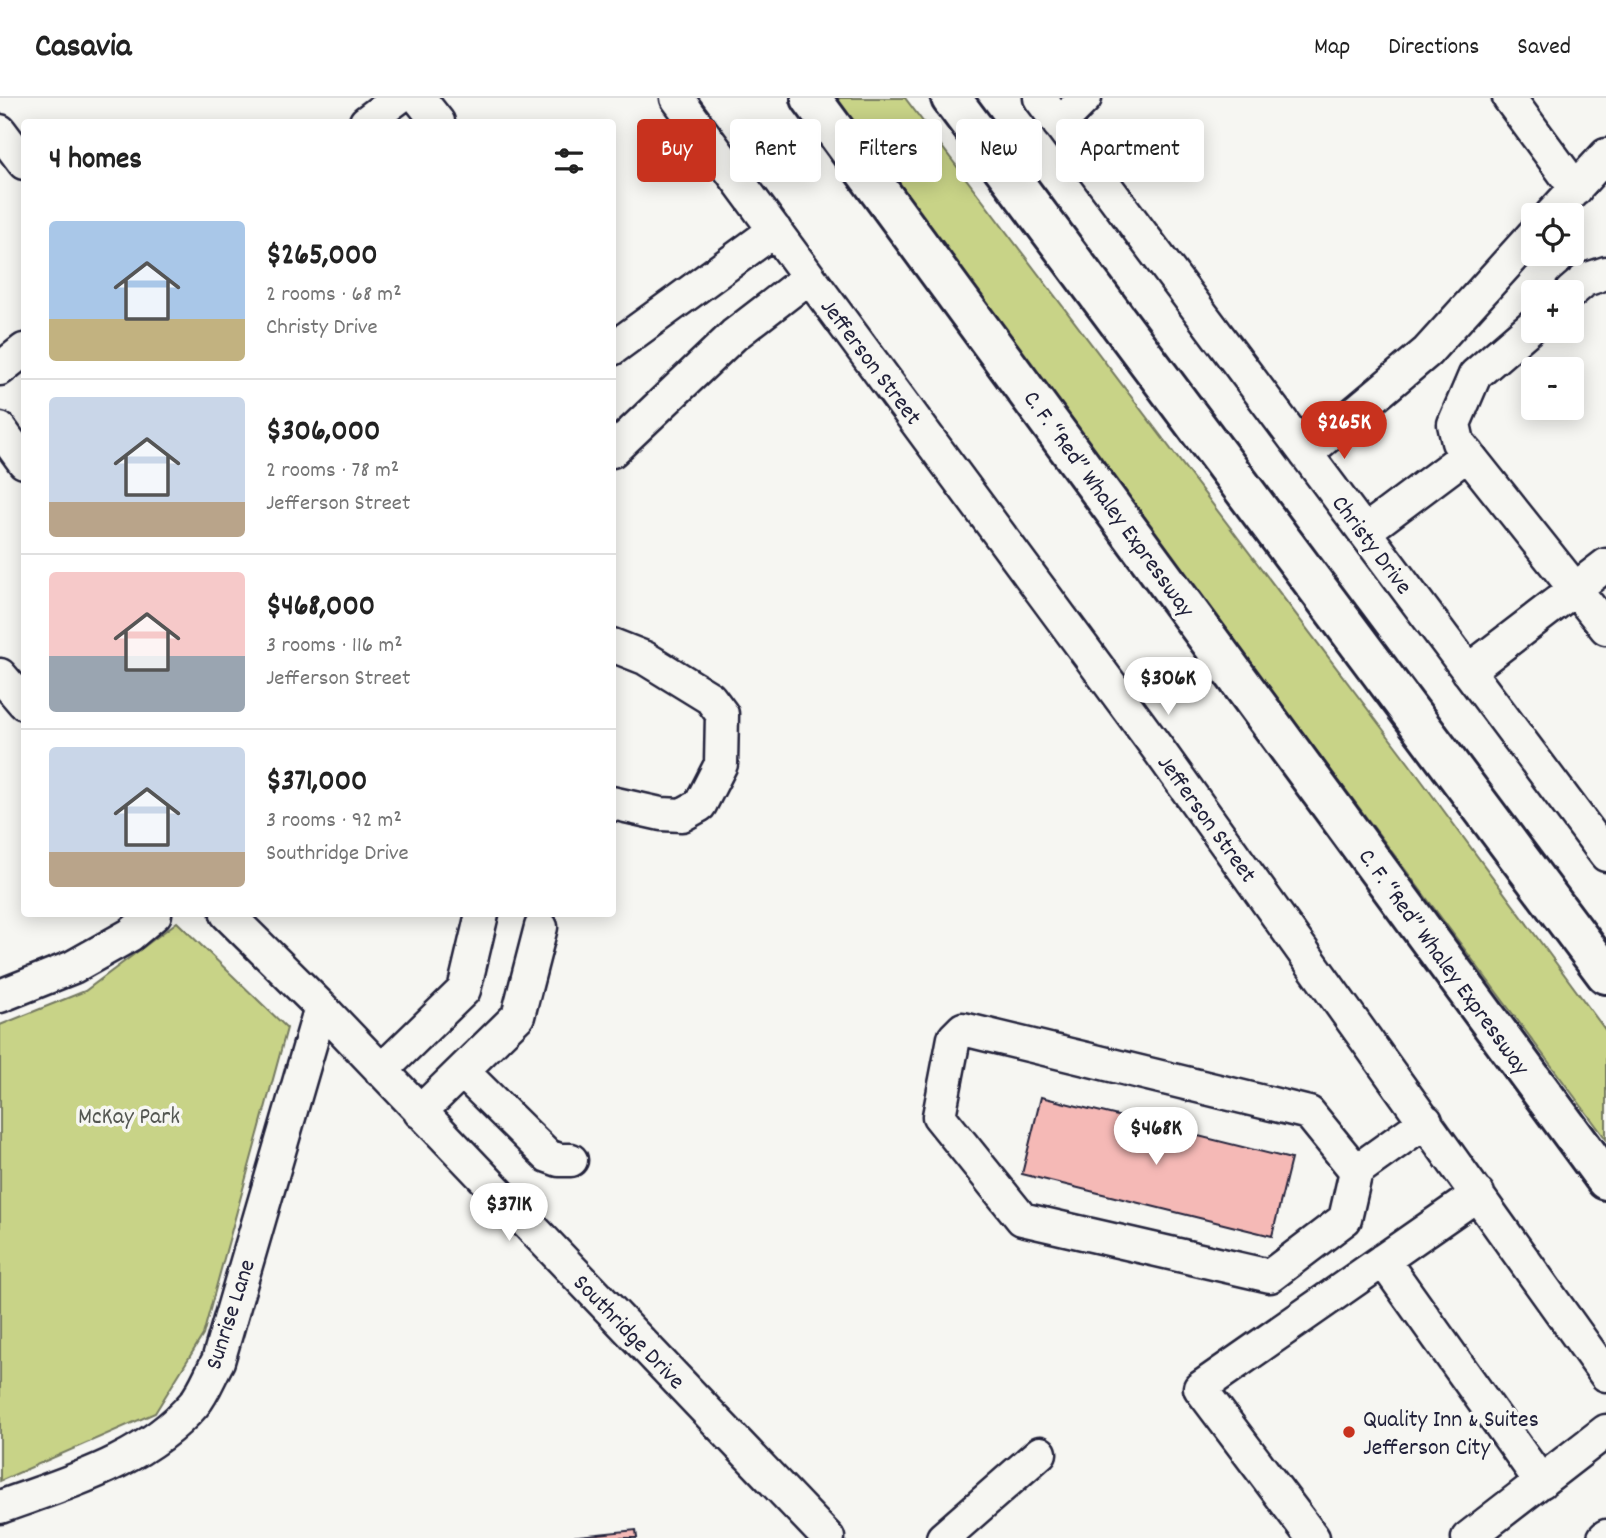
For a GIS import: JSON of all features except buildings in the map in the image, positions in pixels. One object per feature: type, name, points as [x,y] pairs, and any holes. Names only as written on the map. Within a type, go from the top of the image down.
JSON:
[{"type":"highway","name":"C. F. “Red” Whaley Expressway","points":[[811,98],[1606,1180]]},
{"type":"highway","points":[[951,98],[1606,974]]},
{"type":"street","points":[[370,119],[398,98]]},
{"type":"street","points":[[419,98],[436,119]]},
{"type":"street","name":"Jefferson Street","points":[[677,98],[1166,760],[1606,1375]]},
{"type":"street","name":"Christy Drive","points":[[1040,98],[1056,120]]},
{"type":"street","points":[[1064,119],[1085,98]]},
{"type":"street","points":[[1509,98],[1576,189]]},
{"type":"street","points":[[0,131],[21,159]]},
{"type":"street","points":[[1563,203],[1606,155]]},
{"type":"street","name":"Christy Drive","points":[[1102,182],[1606,855]]},
{"type":"street","points":[[616,345],[775,230]]},
{"type":"street","points":[[1306,454],[1427,352],[1521,248]]},
{"type":"street","points":[[1584,281],[1606,273]]},
{"type":"street","points":[[616,447],[734,335],[809,277]]},
{"type":"street","points":[[1521,335],[1475,375],[1469,385],[1454,424],[1458,442],[1606,628]]},
{"type":"street","points":[[0,369],[21,353]]},
{"type":"street","points":[[0,429],[21,457]]},
{"type":"street","points":[[1364,531],[1468,454]]},
{"type":"street","points":[[1468,671],[1606,565]]},
{"type":"street","points":[[616,647],[645,659],[710,698],[722,714],[721,764],[700,806],[682,815],[661,814],[616,804]]},
{"type":"street","points":[[0,675],[21,700]]},
{"type":"street","points":[[0,996],[74,967],[130,935],[151,917]]},
{"type":"street","name":"Southridge Drive","points":[[230,917],[321,1007],[828,1538]]},
{"type":"street","points":[[381,1071],[464,990],[481,917]]},
{"type":"street","points":[[420,1112],[518,1017],[541,927]]},
{"type":"street","name":"Sunrise Lane","points":[[0,1507],[124,1460],[164,1433],[196,1402],[218,1361],[321,1007]]},
{"type":"street","points":[[1356,1171],[1309,1113],[963,1029],[954,1038],[939,1116],[1022,1219],[1270,1276],[1345,1219],[1356,1171],[1426,1121]]},
{"type":"street","points":[[462,1071],[548,1156],[570,1160]]},
{"type":"street","points":[[1313,1538],[1200,1388],[1478,1194]]},
{"type":"street","points":[[1383,1260],[1541,1482]]},
{"type":"street","points":[[1468,1538],[1606,1432]]},
{"type":"street","points":[[943,1538],[1040,1453]]},
{"type":"green space","points":[[830,98],[905,98],[921,119],[846,119]]},
{"type":"green space","points":[[942,147],[956,165],[956,182],[969,182],[1410,765],[1606,1031],[1606,1139],[893,182],[942,182]]},
{"type":"green space","name":"McKay Park","points":[[177,922],[287,1028],[203,1335],[155,1413],[0,1481],[0,1025],[85,991]]},
{"type":"place","name":"Quality Inn & Suites Jefferson City","points":[[1349,1432]]}]
